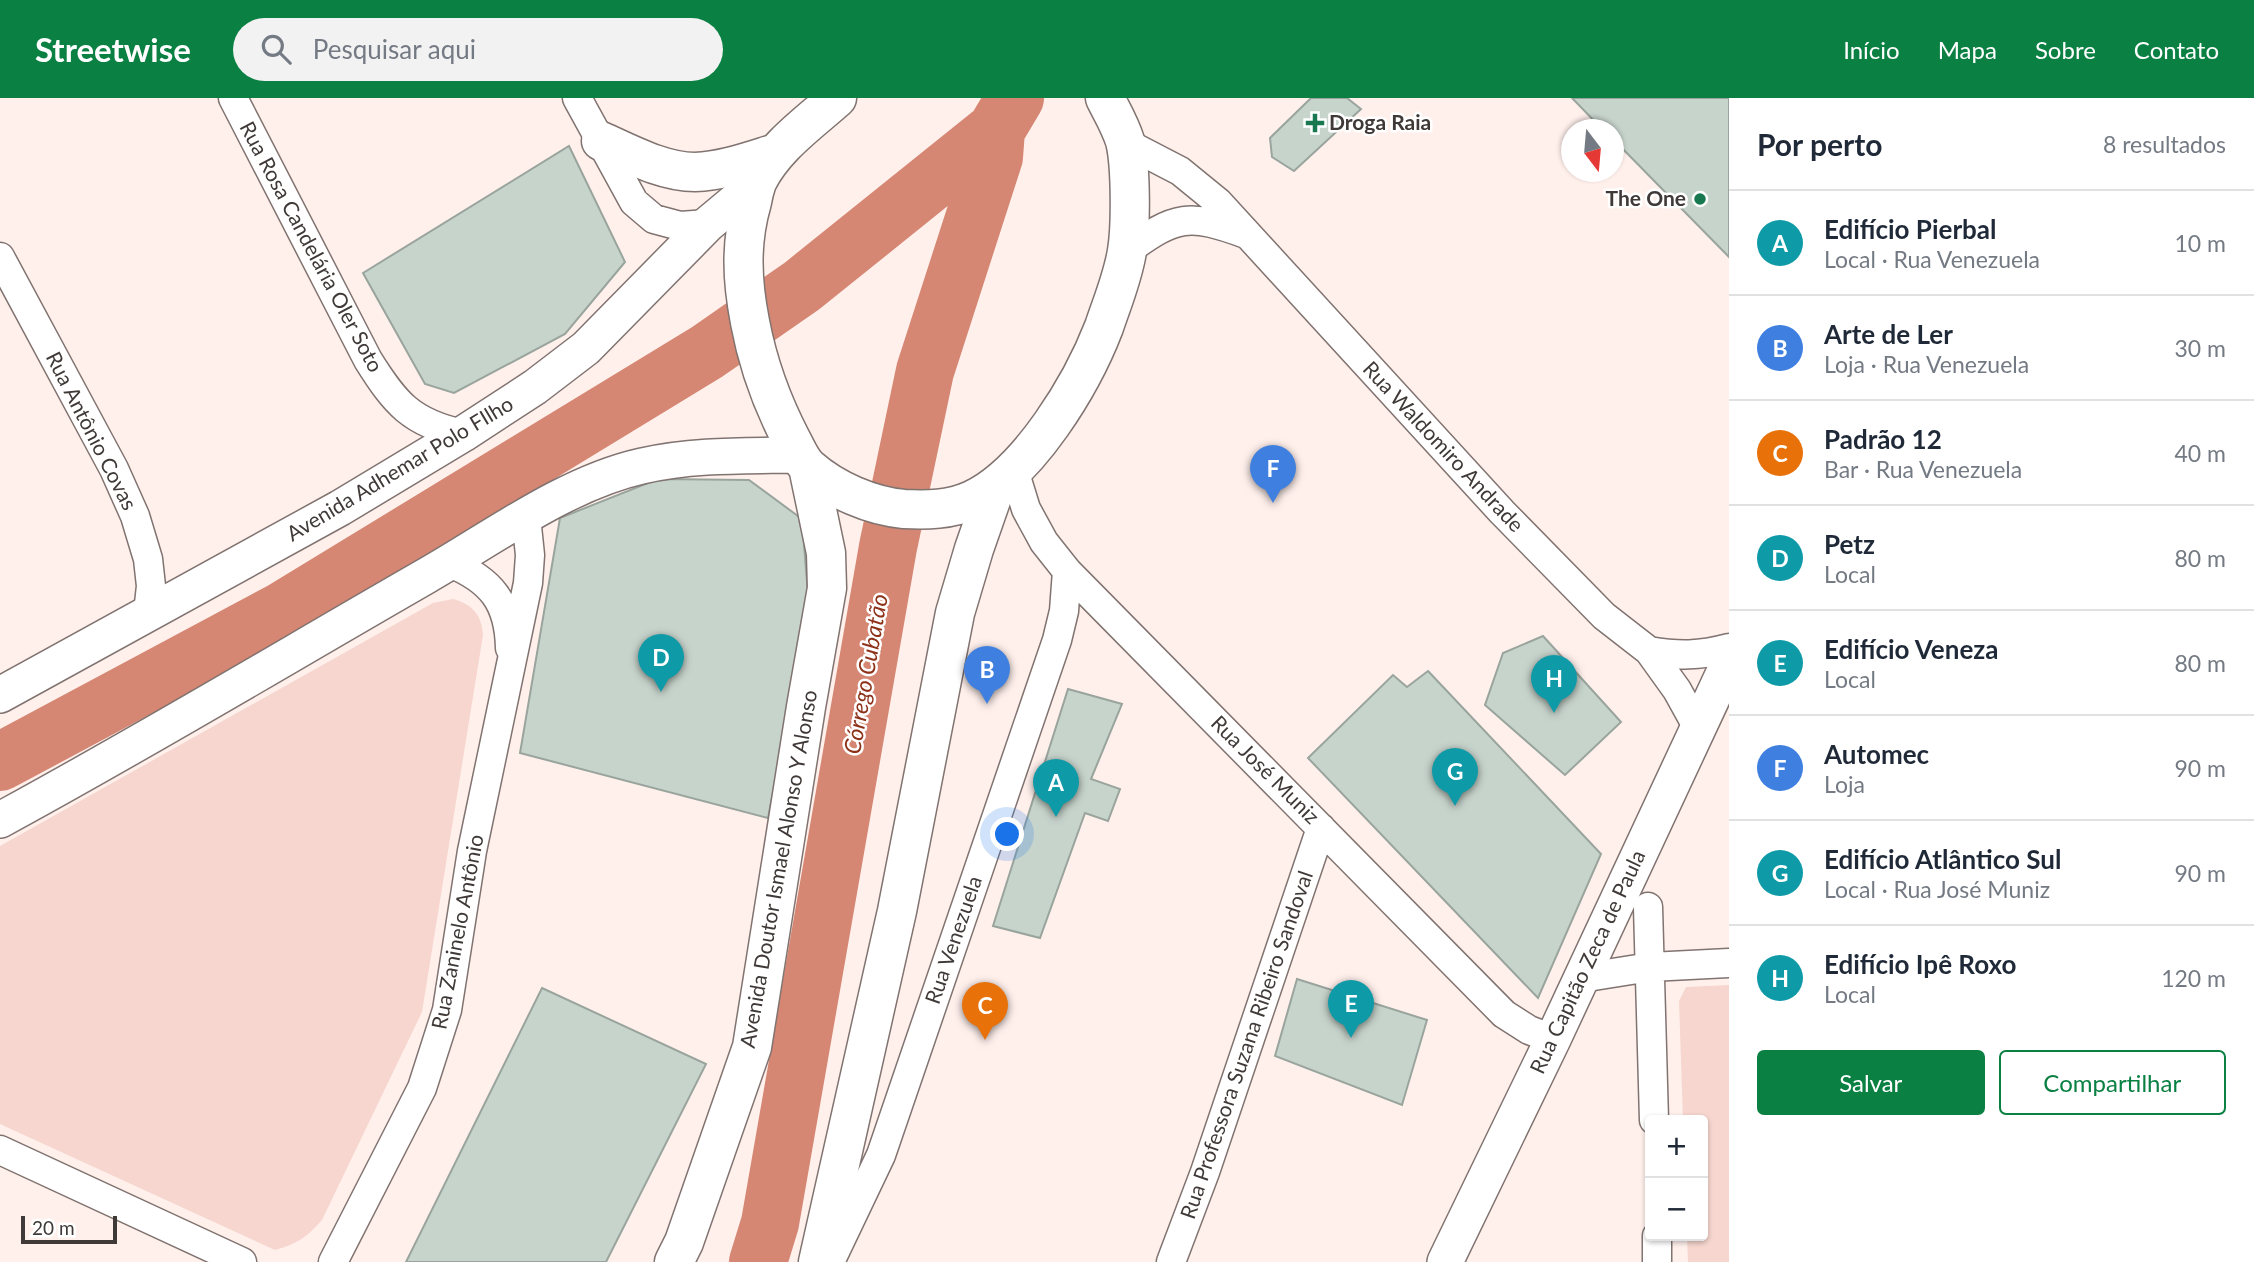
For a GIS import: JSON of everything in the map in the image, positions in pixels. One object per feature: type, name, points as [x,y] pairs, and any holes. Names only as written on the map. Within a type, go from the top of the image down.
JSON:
[{"type":"main road","points":[[836,98],[767,168],[743,236],[742,266],[756,355],[777,412],[804,461],[839,488],[867,502],[886,507],[924,510],[952,507],[972,500],[1005,478],[1046,430],[1070,396],[1095,349],[1127,251],[1130,194],[1117,116]]},
{"type":"main road","points":[[601,141],[655,164],[694,172],[731,167],[767,168]]},
{"type":"main road","name":"Avenida Doutor Ismael Alonso Y Alonso","points":[[674,1262],[684,1242],[752,1047],[827,588],[826,553],[804,461]]},
{"type":"main road","points":[[818,1262],[897,911],[955,613],[974,549],[1005,478]]},
{"type":"street","name":"Rua Rosa Candelária Oler Soto","points":[[233,98],[368,360],[385,387],[409,414],[439,429],[463,434]]},
{"type":"street","points":[[577,98],[634,202],[654,219],[680,226],[708,225]]},
{"type":"street","name":"Rua Waldomiro Andrade","points":[[1117,116],[1218,202],[1502,512],[1604,616],[1649,651],[1677,690],[1698,728]]},
{"type":"street","name":"Avenida Adhemar Polo FIlho","points":[[0,695],[340,508],[535,387],[586,348],[767,168]]},
{"type":"street","name":"Rua Waldomiro Andrade","points":[[1127,251],[1157,229],[1192,220],[1216,223],[1246,234]]},
{"type":"street","name":"Rua Antônio Covas","points":[[0,257],[114,469],[135,516],[148,559],[151,586],[148,613]]},
{"type":"street","points":[[0,820],[563,495],[600,479],[641,466],[695,458],[804,461]]},
{"type":"street","name":"Rua José Muniz","points":[[1005,478],[1044,542],[1067,571],[1504,1014],[1529,1030],[1553,1039]]},
{"type":"street","name":"Rua Zaninelo Antônio","points":[[332,1262],[422,1087],[447,1010],[472,850],[510,665],[522,621],[530,555],[526,517]]},
{"type":"street","name":"Rua Zaninelo Antônio","points":[[450,562],[473,572],[492,590],[505,612],[510,665]]},
{"type":"street","name":"Rua Venezuela","points":[[830,1262],[881,1155],[1057,640],[1064,611],[1067,571]]},
{"type":"street","points":[[1649,651],[1703,655],[1729,648]]},
{"type":"street","name":"Rua Capitão Zeca de Paula","points":[[1445,1262],[1553,1039],[1729,662]]},
{"type":"street","name":"Rua Professora Suzana Ribeiro Sandoval","points":[[1171,1262],[1205,1172],[1321,828]]},
{"type":"street","points":[[1648,907],[1654,1115]]},
{"type":"street","points":[[1581,978],[1650,967],[1729,963]]},
{"type":"street","points":[[0,1150],[242,1262]]},
{"type":"street","points":[[1657,1241],[1657,1262]]},
{"type":"shaded area","points":[[453,599],[475,611],[481,622],[483,635],[422,1012],[322,1220],[301,1239],[275,1250],[0,1124],[0,846],[433,603]]},
{"type":"shaded area","points":[[1729,985],[1729,1262],[1688,1262],[1687,1241],[1708,1241],[1708,1115],[1683,1115],[1679,1001],[1686,987]]},
{"type":"building","name":"Droga Raia","points":[[1311,98],[1347,98],[1361,109],[1294,171],[1272,157],[1270,138]]},
{"type":"building","name":"The One","points":[[1572,98],[1729,98],[1729,257],[1624,150],[1624,119],[1592,119]]},
{"type":"building","points":[[569,146],[625,262],[565,334],[454,393],[425,384],[363,273]]},
{"type":"building","points":[[658,479],[749,480],[802,519],[810,620],[805,632],[768,818],[520,753],[560,518]]},
{"type":"building","points":[[1543,636],[1621,722],[1565,775],[1485,705],[1503,653]]},
{"type":"building","points":[[1428,671],[1601,854],[1538,998],[1308,758],[1393,675],[1407,687]]},
{"type":"building","points":[[1068,689],[1122,704],[1091,779],[1120,789],[1108,821],[1085,813],[1040,938],[993,926]]},
{"type":"building","points":[[1297,979],[1427,1020],[1402,1105],[1275,1056]]},
{"type":"building","points":[[542,988],[706,1064],[606,1262],[406,1262]]},
{"type":"waterway","name":"Córrego Cubatão","points":[[758,1262],[770,1223],[888,547],[925,371],[994,157],[996,130],[1015,98]]},
{"type":"waterway","points":[[0,762],[282,611],[707,352],[802,286],[996,130]]},
{"type":"place","name":"Droga Raia","points":[[1315,123]]},
{"type":"place","name":"The One","points":[[1700,199]]},
{"type":"place","name":"Automec","points":[[1273,503]]},
{"type":"place","name":"Petz","points":[[661,692]]},
{"type":"place","name":"Arte de Ler","points":[[987,704]]},
{"type":"place","name":"Edifício Ipê Roxo","points":[[1554,713]]},
{"type":"place","name":"Edifício Atlântico Sul","points":[[1455,806]]},
{"type":"place","name":"Edifício Pierbal","points":[[1056,817]]},
{"type":"place","name":"Edifício Veneza","points":[[1351,1038]]},
{"type":"place","name":"Padrão 12","points":[[985,1040]]}]
